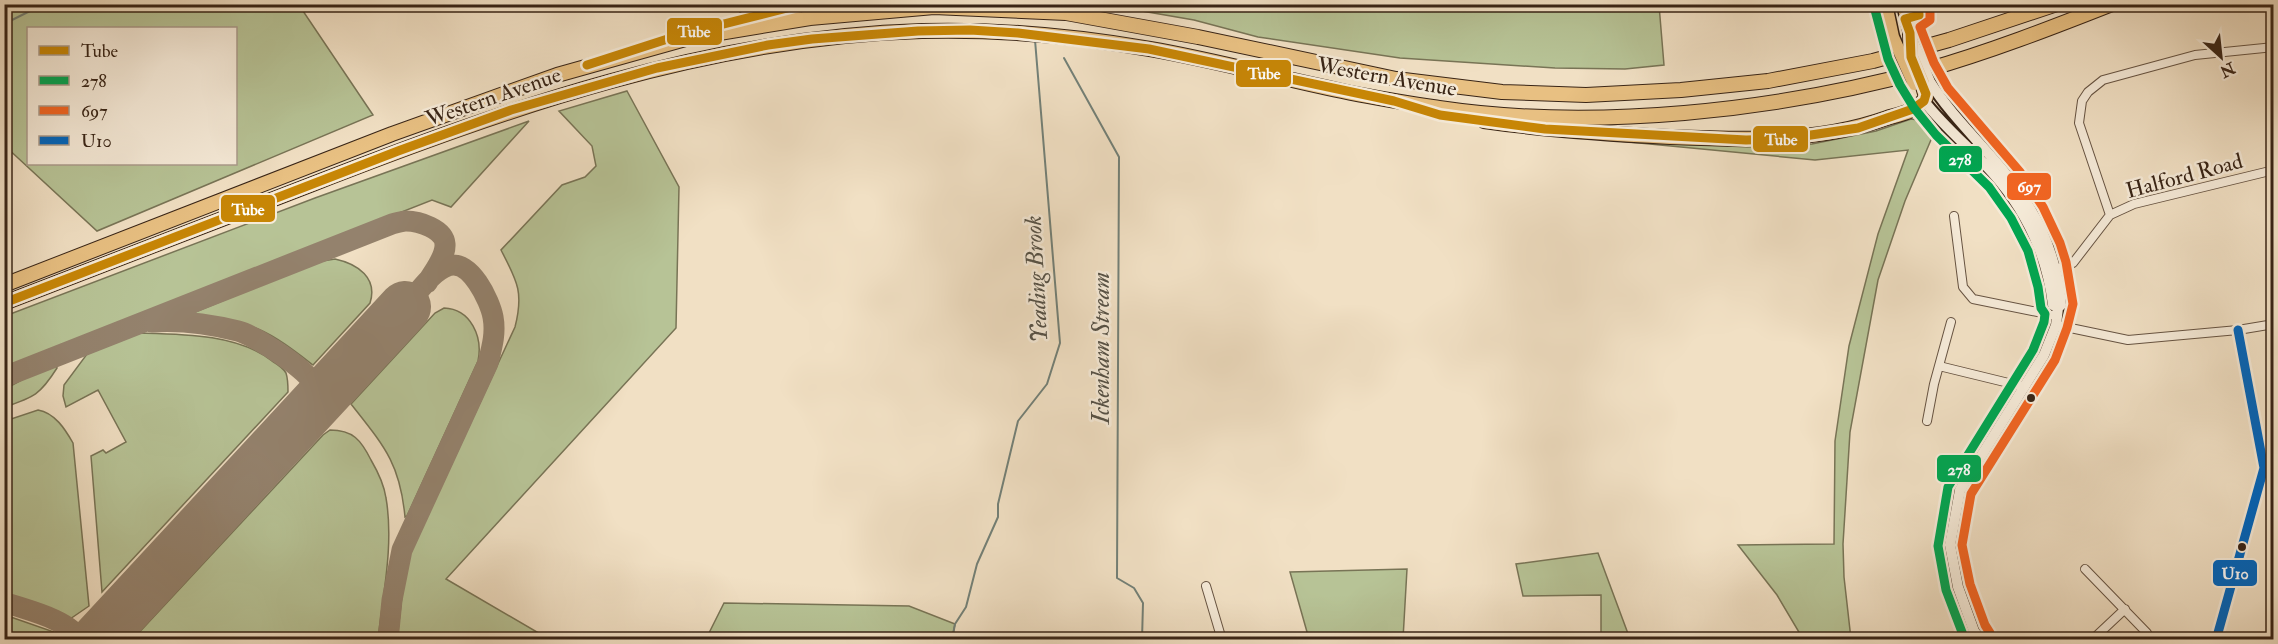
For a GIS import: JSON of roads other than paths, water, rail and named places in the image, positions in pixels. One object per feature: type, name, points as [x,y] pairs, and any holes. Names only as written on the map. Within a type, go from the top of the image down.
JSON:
[{"type":"highway","points":[[604,60],[680,35],[805,4]]},
{"type":"highway","name":"Western Avenue","points":[[4,285],[508,91],[604,60],[699,36],[810,18],[934,7],[1000,8],[1066,13],[1198,37],[1396,79],[1502,92],[1586,95],[1681,90],[1757,82],[1873,61],[1949,40],[2057,4]]},
{"type":"highway","name":"Western Avenue","points":[[4,303],[398,151],[511,110],[657,68],[768,45],[812,39],[918,31],[969,30],[1018,33],[1149,49],[1343,92],[1447,109],[1540,116],[1662,114],[1745,106],[1845,89],[1931,69],[2112,4]]},
{"type":"highway","points":[[1394,101],[1440,115],[1545,129],[1746,140],[1811,136],[1858,128],[1913,110],[1924,101],[1926,94],[1911,57],[1910,33]]},
{"type":"main road","points":[[1886,4],[1893,37],[1922,83],[1944,104],[1999,166],[2024,198],[2046,238],[2056,269],[2061,305],[2044,355],[1960,490],[1950,545],[1958,587],[1974,631],[1981,639]]},
{"type":"main road","points":[[1903,4],[1910,33]]},
{"type":"main road","points":[[1924,101],[2005,188],[2028,222],[2045,259],[2057,316]]},
{"type":"street","points":[[2110,215],[2079,123],[2082,101],[2088,92],[2103,80],[2195,55],[2274,47]]},
{"type":"street","name":"Halford Road","points":[[2056,269],[2067,266],[2077,259],[2110,215],[2134,204],[2274,170]]},
{"type":"street","points":[[1954,216],[1963,287],[1973,298],[2057,316],[2128,340],[2238,330],[2274,324]]},
{"type":"street","points":[[1927,421],[1951,322]]},
{"type":"street","points":[[2216,639],[2264,468],[2238,330]]},
{"type":"street","points":[[1939,366],[2025,387]]},
{"type":"street","points":[[2085,568],[2147,633]]},
{"type":"street","points":[[1206,586],[1222,639]]},
{"type":"street","points":[[2092,639],[2125,609]]},
{"type":"waterway","name":"Yeading Brook","points":[[4,24],[44,4]]},
{"type":"waterway","name":"Yeading Brook","points":[[952,640],[955,624],[966,607],[977,564],[998,517],[998,504],[1018,421],[1047,384],[1060,343],[1035,40]]},
{"type":"waterway","name":"Ickenham Stream","points":[[1064,58],[1119,157],[1117,578],[1134,588],[1143,603],[1142,640]]}]
